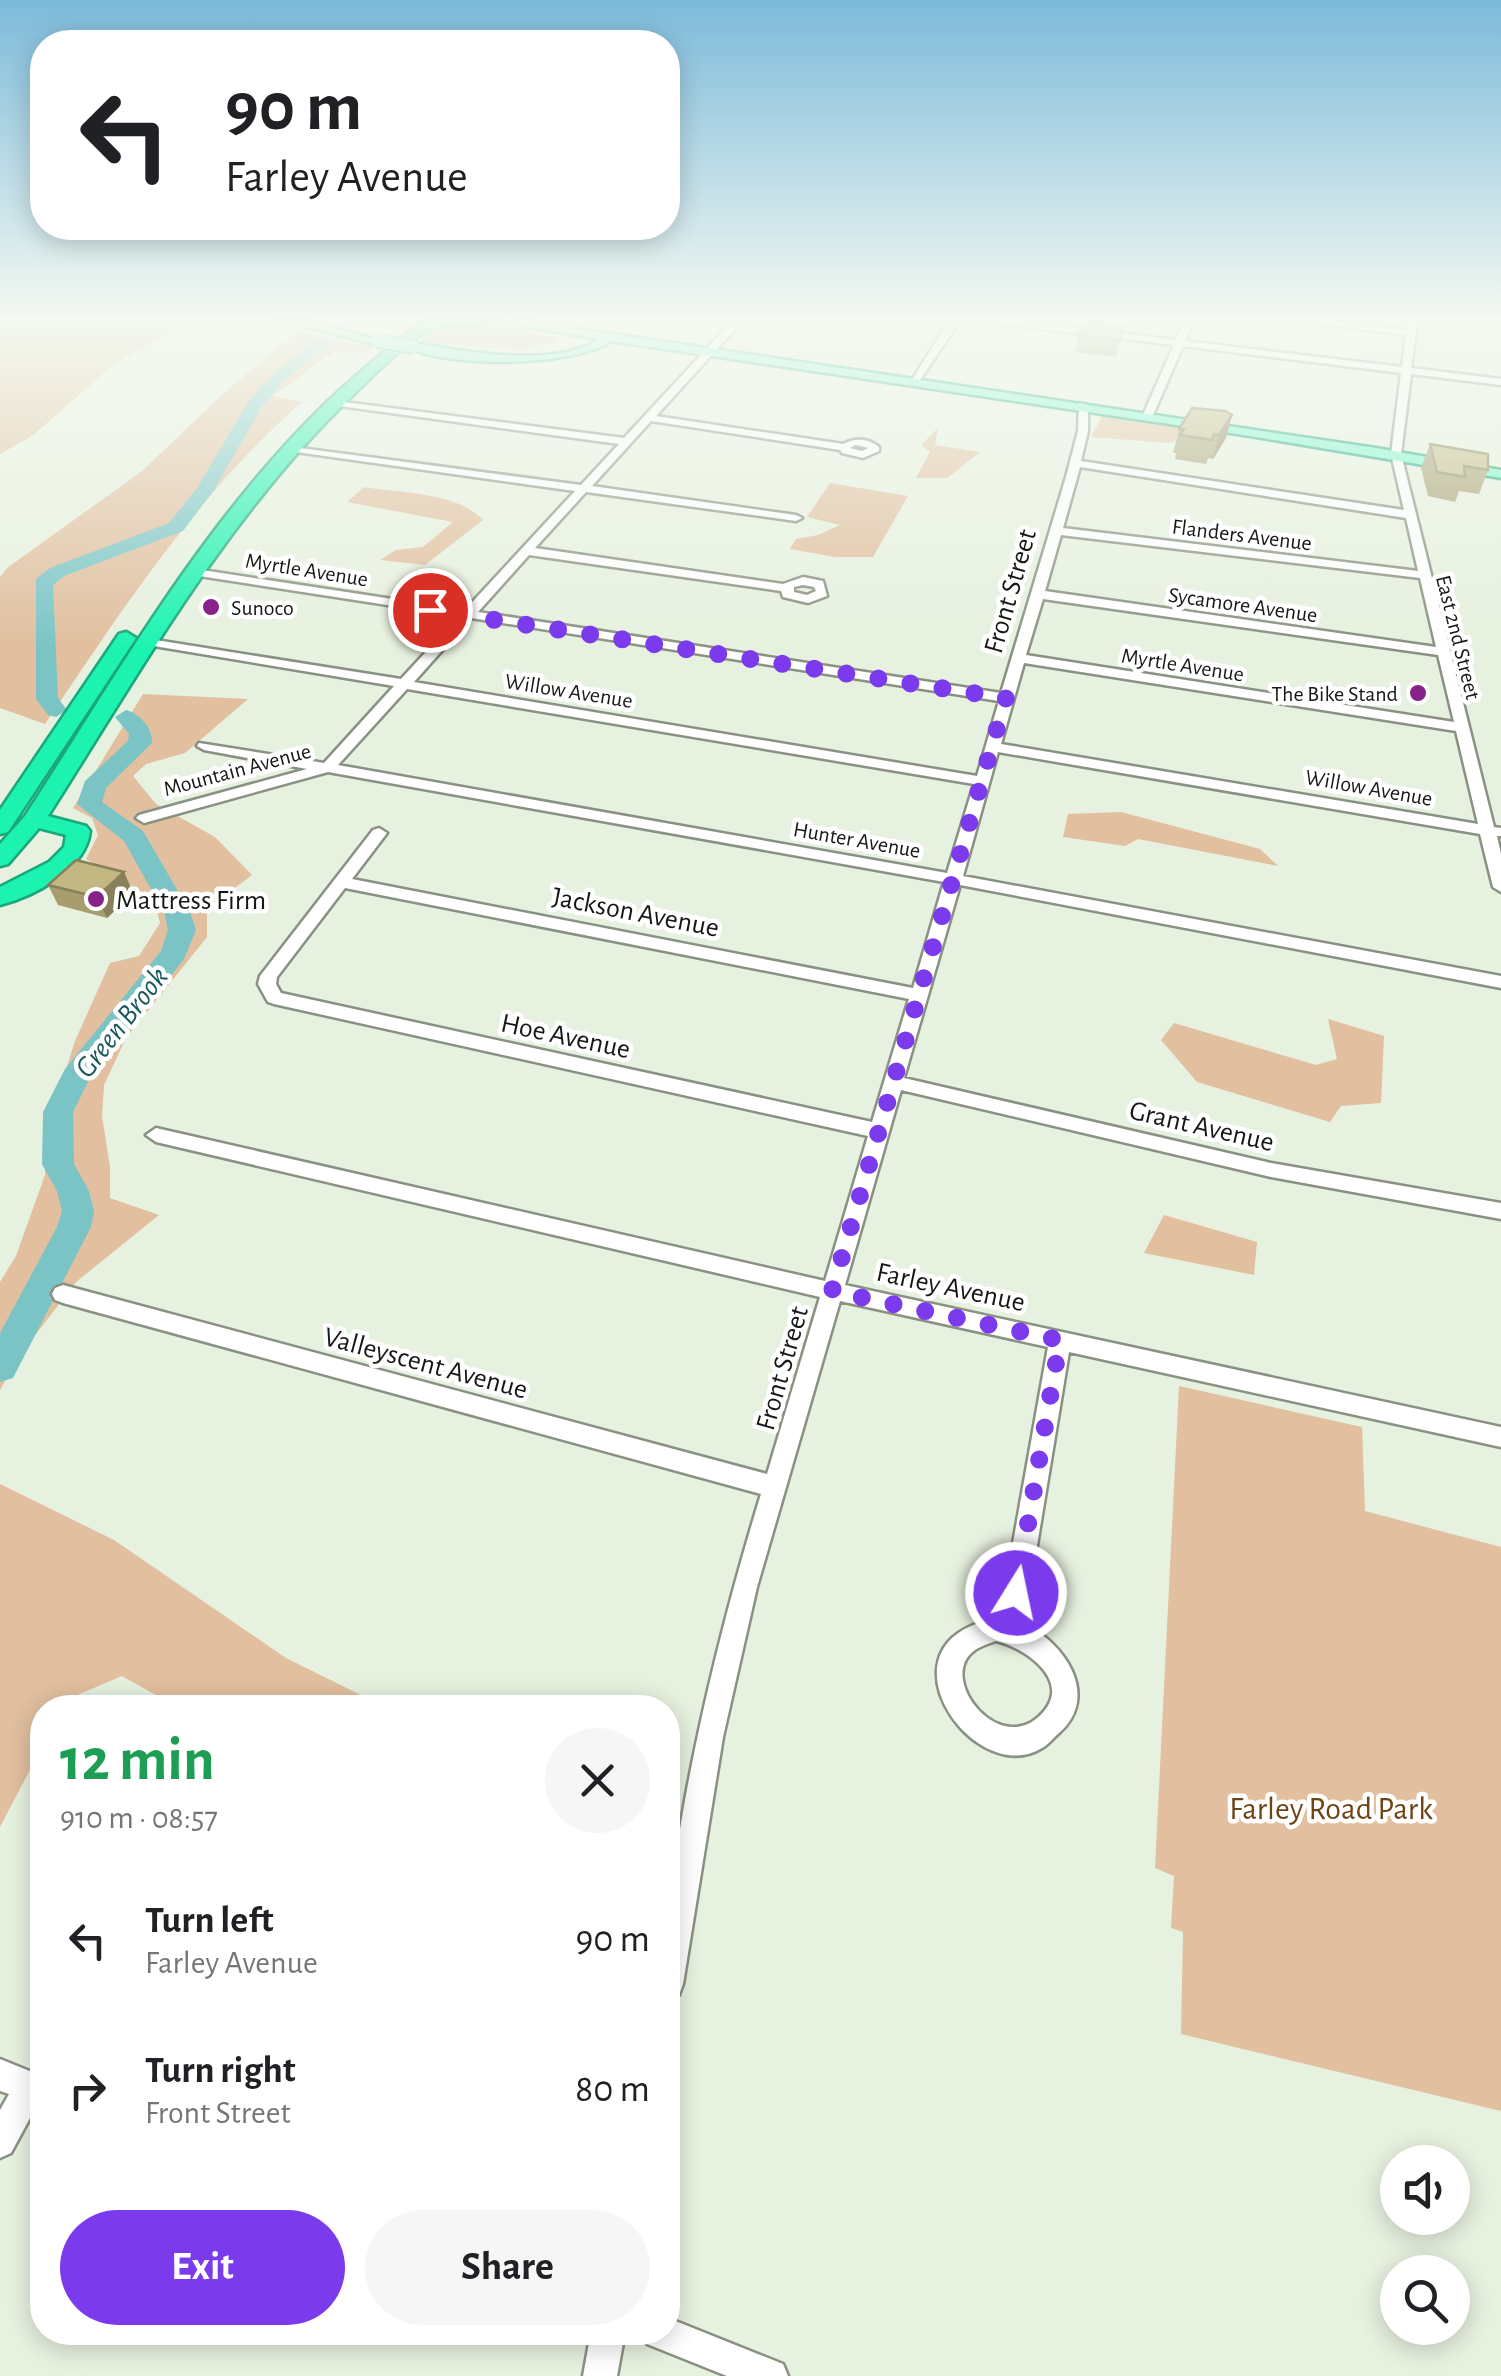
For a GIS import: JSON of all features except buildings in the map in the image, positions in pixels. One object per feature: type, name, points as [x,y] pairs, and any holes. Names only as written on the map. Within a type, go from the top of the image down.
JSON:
[{"type":"highway","points":[[0,859],[34,820],[110,702],[148,641],[183,570],[275,446],[294,427]]},
{"type":"highway","points":[[183,570],[309,427]]},
{"type":"highway","points":[[0,827],[139,619]]},
{"type":"highway","points":[[0,898],[56,868],[80,840],[78,831],[34,820]]},
{"type":"main road","points":[[1228,427],[1501,474]]},
{"type":"street","points":[[516,427],[628,442]]},
{"type":"street","name":"Mountain Avenue","points":[[144,818],[327,768],[642,427]]},
{"type":"street","points":[[709,427],[844,447]]},
{"type":"street","name":"Front Street","points":[[680,1917],[722,1681],[774,1487],[1076,463],[1083,427]]},
{"type":"street","name":"Front Street","points":[[1083,431],[1087,427]]},
{"type":"street","points":[[1396,454],[1399,427]]},
{"type":"street","points":[[289,448],[796,518]]},
{"type":"street","name":"East 2nd Street","points":[[1396,454],[1460,727],[1494,831],[1501,887]]},
{"type":"street","points":[[1076,463],[1411,514]]},
{"type":"street","name":"Flanders Avenue","points":[[1056,531],[1423,575]]},
{"type":"street","points":[[528,551],[786,588]]},
{"type":"street","name":"Myrtle Avenue","points":[[183,570],[1006,698]]},
{"type":"street","name":"Sycamore Avenue","points":[[1037,594],[1442,652]]},
{"type":"street","name":"Willow Avenue","points":[[148,641],[982,780]]},
{"type":"street","name":"Myrtle Avenue","points":[[1018,658],[1460,727]]},
{"type":"street","name":"Hunter Avenue","points":[[204,746],[954,879],[1501,982]]},
{"type":"street","name":"Willow Avenue","points":[[992,747],[1494,831]]},
{"type":"street","points":[[341,882],[379,834]]},
{"type":"street","name":"Hoe Avenue","points":[[341,882],[275,968],[267,984],[274,998],[880,1130]]},
{"type":"street","name":"Jackson Avenue","points":[[341,882],[920,994]]},
{"type":"street","name":"Grant Avenue","points":[[894,1082],[1272,1170],[1501,1211]]},
{"type":"street","name":"Farley Avenue","points":[[156,1135],[832,1291],[1501,1437]]},
{"type":"street","name":"Valleyscent Avenue","points":[[63,1294],[774,1487]]},
{"type":"street","points":[[1010,1629],[1060,1340]]},
{"type":"street","points":[[1010,1629],[1030,1636],[1045,1648],[1058,1668],[1063,1686],[1062,1704],[1043,1732],[1010,1741],[992,1737],[962,1714],[949,1680],[951,1663],[966,1640],[980,1631],[1010,1629]]},
{"type":"street","points":[[0,2142],[24,2084]]},
{"type":"street","points":[[680,2340],[771,2376]]},
{"type":"street","points":[[600,2376],[606,2345]]},
{"type":"green space","points":[[0,427],[42,427],[32,436],[0,454]]},
{"type":"green space","points":[[188,427],[275,427],[163,555],[45,724],[0,708],[0,577],[7,568],[142,471]]},
{"type":"green space","points":[[1096,427],[1181,427],[1174,442],[1168,443],[1091,437]]},
{"type":"green space","points":[[938,428],[935,445],[980,452],[947,478],[916,478],[930,452],[921,445]]},
{"type":"green space","points":[[830,483],[908,496],[873,557],[835,557],[790,549],[796,539],[840,525],[807,517]]},
{"type":"green space","points":[[364,487],[443,499],[483,520],[425,565],[380,560],[396,550],[423,547],[453,522],[347,502]]},
{"type":"green space","points":[[143,694],[248,699],[185,753],[146,764],[133,776],[156,804],[215,837],[252,875],[207,909],[207,937],[126,1038],[104,1085],[102,1116],[110,1167],[110,1198],[159,1215],[76,1282],[20,1355],[0,1390],[0,1282],[16,1256],[45,1175],[45,1136],[75,1041],[110,963],[139,956],[160,923],[154,899],[86,859],[98,835],[92,818],[73,808]]},
{"type":"green space","points":[[1121,812],[1260,849],[1278,866],[1138,839],[1125,846],[1063,837],[1068,814]]},
{"type":"green space","points":[[1328,1019],[1384,1036],[1381,1103],[1341,1106],[1330,1122],[1197,1082],[1161,1040],[1174,1023],[1316,1065],[1337,1059]]},
{"type":"green space","points":[[1164,1215],[1257,1242],[1254,1275],[1144,1253]]},
{"type":"green space","name":"Farley Road Park","points":[[1179,1386],[1362,1427],[1365,1511],[1501,1547],[1501,2111],[1181,2034],[1183,1932],[1171,1928],[1174,1876],[1155,1868]]},
{"type":"green space","points":[[0,1484],[114,1540],[286,1658],[361,1695],[156,1695],[122,1676],[77,1695],[30,1695],[30,1770],[0,1827]]},
{"type":"waterway","name":"Green Brook","points":[[56,710],[47,699],[43,583],[57,572],[176,527],[205,490],[242,427]]},
{"type":"waterway","name":"Green Brook","points":[[0,1367],[74,1227],[78,1211],[73,1191],[58,1164],[58,1112],[76,1077],[174,953],[182,930],[177,912],[134,836],[89,804],[94,786],[140,743],[141,733],[126,717]]},
{"type":"place","name":"Sunoco","points":[[211,607]]},
{"type":"place","name":"The Bike Stand","points":[[1418,693]]},
{"type":"place","name":"Mattress Firm","points":[[96,899]]},
{"type":"route","points":[[430,610],[1006,698],[832,1291],[1060,1340],[1016,1593]]}]
